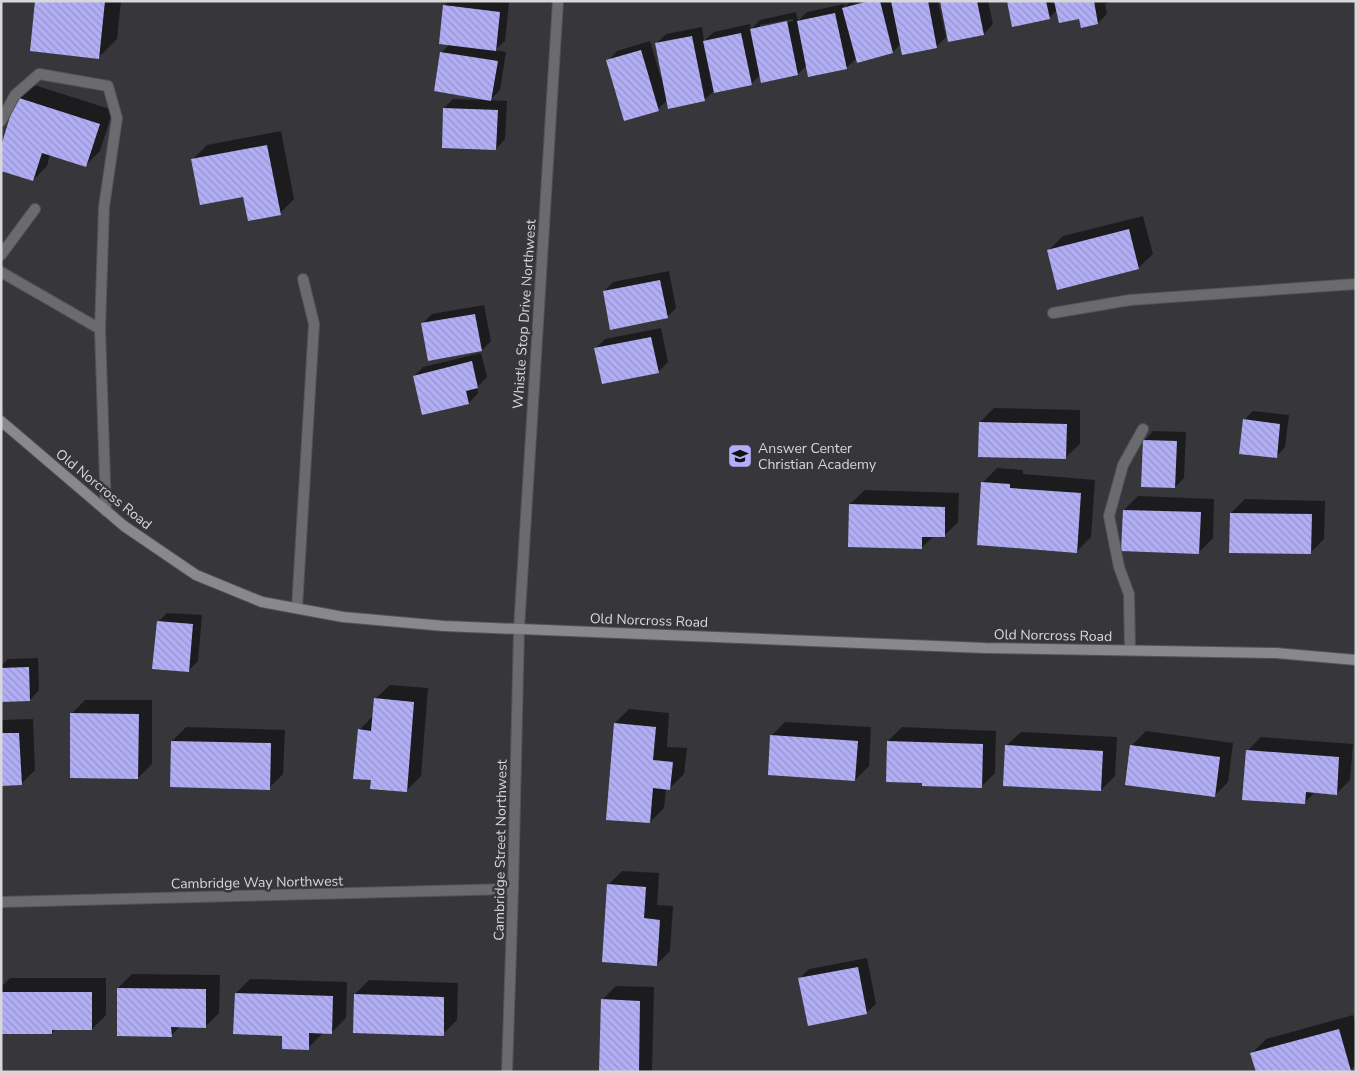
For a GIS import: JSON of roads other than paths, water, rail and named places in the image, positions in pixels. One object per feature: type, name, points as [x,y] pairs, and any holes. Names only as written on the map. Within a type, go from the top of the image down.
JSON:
[{"type":"street","name":"Whistle Stop Drive Northwest","points":[[518,629],[558,1]]},
{"type":"street","points":[[1,121],[14,94],[39,74],[108,86],[117,118],[104,207],[100,329],[106,511]]},
{"type":"street","points":[[1,255],[35,209]]},
{"type":"street","points":[[1,272],[100,329]]},
{"type":"street","points":[[297,608],[314,324],[303,278]]},
{"type":"street","points":[[1053,313],[1130,300],[1356,284]]},
{"type":"street","name":"Old Norcross Road","points":[[1,420],[124,526],[196,575],[262,602],[343,617],[444,626],[985,648],[1276,653],[1356,660]]},
{"type":"street","points":[[1130,650],[1129,594],[1119,567],[1110,516],[1123,465],[1143,429]]},
{"type":"street","name":"Cambridge Street Northwest","points":[[507,1072],[518,629]]},
{"type":"street","name":"Cambridge Way Northwest","points":[[1,902],[513,889]]},
{"type":"place","name":"Answer Center Christian Academy","points":[[740,456]]}]
